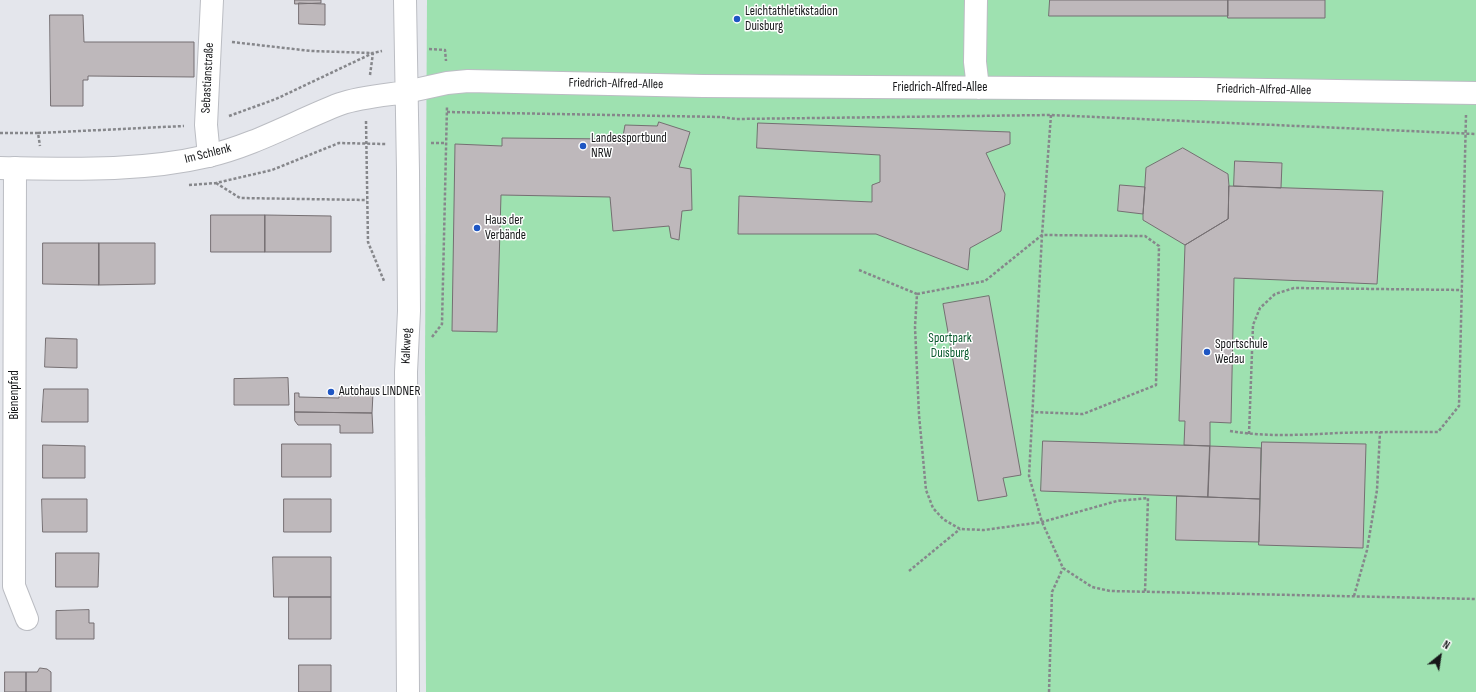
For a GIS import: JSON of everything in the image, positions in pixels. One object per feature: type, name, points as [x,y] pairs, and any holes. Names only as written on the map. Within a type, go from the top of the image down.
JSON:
[{"type":"street","name":"Sebastianstraße","points":[[209,156],[206,125],[212,0]]},
{"type":"street","name":"Kalkweg","points":[[405,0],[409,311],[406,372],[408,692]]},
{"type":"street","points":[[976,0],[975,62],[978,88]]},
{"type":"street","name":"Friedrich-Alfred-Allee","points":[[406,92],[447,83],[468,81],[702,86],[1472,93]]},
{"type":"street","name":"Im Schlenk","points":[[7,168],[104,169],[165,164],[209,156],[265,138],[342,104],[406,92]]},
{"type":"street","name":"Bienenpfad","points":[[7,168],[14,586],[27,619]]},
{"type":"path","points":[[210,40],[311,51],[373,53]]},
{"type":"path","points":[[428,342],[442,324],[447,112],[445,50]]},
{"type":"path","points":[[1052,88],[1042,235],[1029,476],[1042,522],[1063,568],[1092,587],[1110,591],[1476,598]]},
{"type":"path","points":[[1230,431],[1249,434],[1438,432],[1460,406],[1465,134],[1472,93]]},
{"type":"path","points":[[447,112],[721,117],[736,119],[1051,115],[1476,134]]},
{"type":"path","points":[[0,134],[38,133],[42,168]]},
{"type":"path","points":[[365,144],[368,242],[384,281],[409,311]]},
{"type":"path","points":[[216,183],[240,198],[367,200]]},
{"type":"path","points":[[858,270],[917,294],[985,281],[1042,235],[1145,236],[1159,246],[1156,385],[1084,414],[1032,412]]},
{"type":"path","points":[[1249,434],[1252,326],[1260,308],[1275,294],[1294,288],[1462,290]]},
{"type":"path","points":[[917,294],[914,327],[919,415],[926,490],[933,508],[943,519],[960,529],[984,530],[1042,522],[1117,501],[1148,498],[1145,592]]},
{"type":"path","points":[[1354,596],[1367,550],[1377,490],[1380,432]]},
{"type":"path","points":[[909,571],[960,529]]},
{"type":"path","points":[[1049,692],[1052,592],[1063,568]]},
{"type":"green space","name":"Sportpark Duisburg","points":[[427,0],[1476,0],[1476,692],[426,692],[425,364]]},
{"type":"building","points":[[295,0],[321,0],[321,3],[295,4]]},
{"type":"building","points":[[1050,0],[1228,0],[1228,16],[1049,16]]},
{"type":"building","points":[[1228,0],[1325,0],[1325,18],[1228,18]]},
{"type":"building","points":[[299,3],[325,4],[325,25],[299,24]]},
{"type":"building","points":[[50,15],[83,15],[84,42],[194,42],[194,77],[88,76],[88,80],[83,80],[83,106],[51,106]]},
{"type":"building","name":"Haus der Verbände","points":[[659,122],[690,132],[679,167],[691,169],[692,210],[682,211],[679,240],[671,238],[669,226],[613,231],[610,197],[501,195],[497,332],[452,331],[455,144],[502,146],[502,138],[612,139],[622,142],[625,125],[657,126]]},
{"type":"building","points":[[758,123],[1010,132],[1010,144],[986,153],[1005,194],[1001,231],[970,248],[968,270],[876,234],[738,234],[739,196],[872,202],[872,185],[880,182],[880,155],[757,148]]},
{"type":"building","points":[[1183,148],[1228,174],[1229,186],[1228,219],[1185,245],[1143,220],[1146,168]]},
{"type":"building","points":[[1235,161],[1282,163],[1281,188],[1234,186]]},
{"type":"building","points":[[1120,185],[1145,187],[1143,214],[1118,211]]},
{"type":"building","name":"Sportschule Wedau","points":[[1229,186],[1383,191],[1377,284],[1234,278],[1231,423],[1210,422],[1210,446],[1184,445],[1185,421],[1179,421],[1185,245],[1228,219]]},
{"type":"building","points":[[211,215],[265,215],[265,252],[211,252]]},
{"type":"building","points":[[265,215],[331,216],[331,252],[265,252]]},
{"type":"building","points":[[43,243],[99,243],[99,285],[43,284]]},
{"type":"building","points":[[99,243],[155,243],[155,284],[99,285]]},
{"type":"building","points":[[989,296],[1021,475],[1003,478],[1007,496],[978,501],[943,304]]},
{"type":"building","points":[[46,338],[77,339],[77,368],[45,367]]},
{"type":"building","points":[[288,378],[289,405],[234,405],[234,379]]},
{"type":"building","points":[[44,389],[88,389],[88,422],[42,422]]},
{"type":"building","points":[[295,393],[299,393],[299,397],[339,398],[339,393],[373,393],[372,413],[295,412]]},
{"type":"building","points":[[295,412],[372,413],[373,433],[340,433],[340,425],[298,425],[295,421]]},
{"type":"building","points":[[1043,441],[1210,446],[1208,497],[1041,491]]},
{"type":"building","points":[[1262,442],[1366,444],[1363,548],[1259,545]]},
{"type":"building","points":[[282,444],[331,444],[331,477],[282,477]]},
{"type":"building","points":[[43,445],[85,446],[85,478],[43,478]]},
{"type":"building","points":[[1210,446],[1261,448],[1260,499],[1208,497]]},
{"type":"building","points":[[1177,496],[1260,499],[1259,542],[1176,540]]},
{"type":"building","points":[[42,499],[87,499],[87,532],[43,532]]},
{"type":"building","points":[[284,499],[331,499],[331,532],[284,532]]},
{"type":"building","points":[[56,553],[99,553],[98,587],[56,587]]},
{"type":"building","points":[[273,557],[331,557],[331,597],[274,597]]},
{"type":"building","points":[[289,597],[331,597],[331,639],[289,639]]},
{"type":"building","points":[[89,610],[89,623],[94,623],[94,639],[56,639],[56,611]]},
{"type":"building","points":[[299,665],[331,665],[331,692],[299,692]]},
{"type":"building","points":[[40,668],[47,669],[51,672],[51,692],[26,692],[26,672],[37,672]]},
{"type":"building","points":[[5,672],[26,672],[26,692],[5,692]]},
{"type":"place","name":"Leichtathletikstadion Duisburg","points":[[737,19]]},
{"type":"place","name":"Landessportbund NRW","points":[[583,146]]},
{"type":"place","name":"Haus der Verbände","points":[[477,228]]},
{"type":"place","name":"Sportschule Wedau","points":[[1207,352]]},
{"type":"place","name":"Autohaus LINDNER","points":[[331,392]]}]
